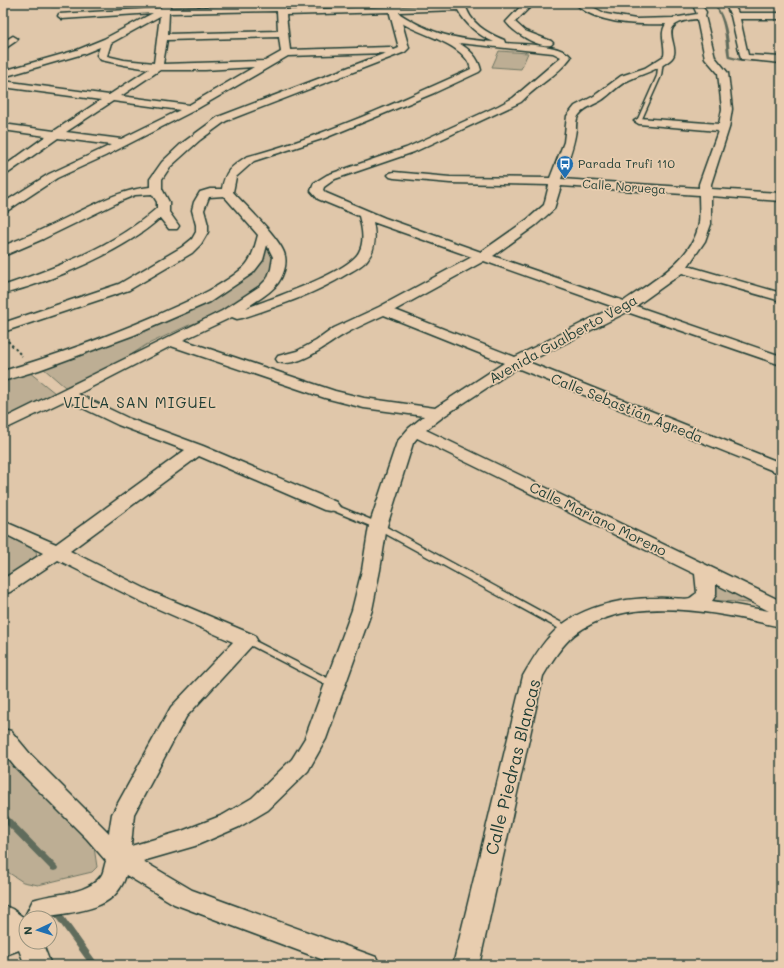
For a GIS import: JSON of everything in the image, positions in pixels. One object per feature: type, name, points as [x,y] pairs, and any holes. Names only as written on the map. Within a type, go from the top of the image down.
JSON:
[{"type":"street","points":[[534,3],[525,7],[510,22],[518,31],[565,50],[566,57],[560,65],[528,89],[517,100],[502,108],[410,150],[331,177],[318,185],[317,191],[322,196],[365,214],[781,361]]},
{"type":"street","points":[[579,3],[609,18],[621,21],[644,23],[674,21],[701,16]]},
{"type":"street","name":"Avenida Gualberto Vega","points":[[118,859],[187,839],[231,821],[260,804],[283,784],[300,764],[315,739],[362,610],[371,570],[378,526],[405,442],[415,431],[438,413],[515,362],[625,307],[680,268],[700,241],[705,224],[705,184],[724,128],[727,109],[723,73],[710,58],[701,16],[702,12],[696,3]]},
{"type":"street","points":[[729,3],[735,16],[744,57],[781,60]]},
{"type":"street","points":[[62,16],[166,7],[393,8],[462,5],[465,16],[484,34],[505,43],[529,48]]},
{"type":"street","points":[[3,172],[56,134],[158,67],[164,37],[166,7]]},
{"type":"street","points":[[3,74],[80,52],[107,41],[166,7]]},
{"type":"street","points":[[282,8],[283,34],[286,53]]},
{"type":"street","points":[[227,192],[230,176],[241,164],[250,159],[321,136],[430,91],[476,70],[476,65],[472,57],[440,37],[410,25],[393,8]]},
{"type":"street","points":[[393,8],[404,48],[402,50]]},
{"type":"street","points":[[735,16],[781,16]]},
{"type":"street","points":[[283,359],[302,354],[360,320],[384,310],[484,256],[532,222],[550,206],[554,184],[569,142],[572,116],[579,108],[598,98],[624,78],[648,70],[668,57],[670,46],[667,39],[667,29],[674,21]]},
{"type":"street","points":[[164,37],[283,34]]},
{"type":"street","points":[[440,37],[472,43],[554,50],[563,53],[566,57]]},
{"type":"street","points":[[3,47],[12,39]]},
{"type":"street","points":[[107,41],[102,55],[104,58],[158,67],[269,64]]},
{"type":"street","points":[[3,208],[53,176],[123,143],[191,108],[286,53],[402,50]]},
{"type":"street","points":[[173,226],[164,217],[162,209],[164,202],[155,190],[156,178],[172,158],[208,128],[222,119],[402,50]]},
{"type":"street","points":[[3,84],[191,108]]},
{"type":"street","points":[[639,122],[724,128]]},
{"type":"street","points":[[3,127],[123,143]]},
{"type":"street","name":"Calle Noruega","points":[[394,175],[450,180],[554,184],[781,197]]},
{"type":"street","points":[[417,188],[483,192],[536,191],[554,184]]},
{"type":"street","points":[[3,251],[39,236],[119,197],[133,192],[155,190]]},
{"type":"street","points":[[3,328],[75,305],[124,287],[187,250],[197,241],[202,232],[202,225],[198,210],[204,195],[210,193],[227,192]]},
{"type":"street","points":[[3,425],[227,314],[265,289],[272,281],[278,269],[279,257],[275,246],[266,234],[241,209],[227,192]]},
{"type":"street","points":[[3,290],[42,277],[113,244],[149,221],[162,209]]},
{"type":"street","points":[[193,330],[262,307],[338,274],[362,258],[369,245],[370,230],[365,214]]},
{"type":"street","points":[[149,221],[202,232]]},
{"type":"street","points":[[3,376],[34,367],[129,332],[205,299],[248,270],[256,260],[266,234]]},
{"type":"street","points":[[680,268],[781,297]]},
{"type":"street","name":"Calle Sebastián Ágreda","points":[[384,310],[781,469]]},
{"type":"street","points":[[170,341],[330,395],[364,403],[438,413]]},
{"type":"street","points":[[65,394],[124,422],[197,449],[330,506]]},
{"type":"street","name":"Calle Mariano Moreno","points":[[415,431],[781,609]]},
{"type":"street","points":[[3,588],[57,552],[197,449]]},
{"type":"street","points":[[3,526],[144,596],[247,640],[178,712],[123,814],[118,859],[112,881],[93,898],[42,907],[40,910]]},
{"type":"street","points":[[695,604],[706,595],[706,578],[703,570]]},
{"type":"street","name":"Calle Piedras Blancas","points":[[466,965],[533,676],[547,652],[568,630],[590,617],[618,607],[648,604],[695,604],[781,620]]},
{"type":"street","points":[[3,737],[23,761],[95,832],[118,859],[183,897],[367,965]]},
{"type":"street","points":[[3,916],[18,928]]},
{"type":"street","points":[[3,945],[18,938]]},
{"type":"street","points":[[32,950],[38,965]]},
{"type":"lane","points":[[639,122],[659,76],[661,61]]},
{"type":"lane","points":[[330,506],[378,526],[568,630]]},
{"type":"lane","points":[[247,640],[334,686]]},
{"type":"shaded area","points":[[499,51],[528,53],[521,69],[492,67]]},
{"type":"shaded area","points":[[266,241],[272,252],[274,263],[271,276],[258,289],[214,316],[187,326],[146,345],[117,364],[65,387],[43,368],[235,285]]},
{"type":"shaded area","points":[[29,372],[55,393],[3,419],[3,381]]},
{"type":"shaded area","points":[[3,534],[36,551],[37,557],[3,580]]},
{"type":"shaded area","points":[[717,584],[759,604],[712,600]]},
{"type":"shaded area","points":[[3,755],[94,847],[97,867],[92,872],[38,885],[23,882],[3,869]]},
{"type":"waterway","points":[[714,3],[724,21],[729,57],[741,60],[781,62]]},
{"type":"waterway","points":[[3,816],[54,868]]},
{"type":"waterway","points":[[59,916],[95,965]]},
{"type":"place","name":"Parada Trufi 110","points":[[565,179]]},
{"type":"district","name":"VILLA SAN MIGUEL","points":[[140,403]]}]
